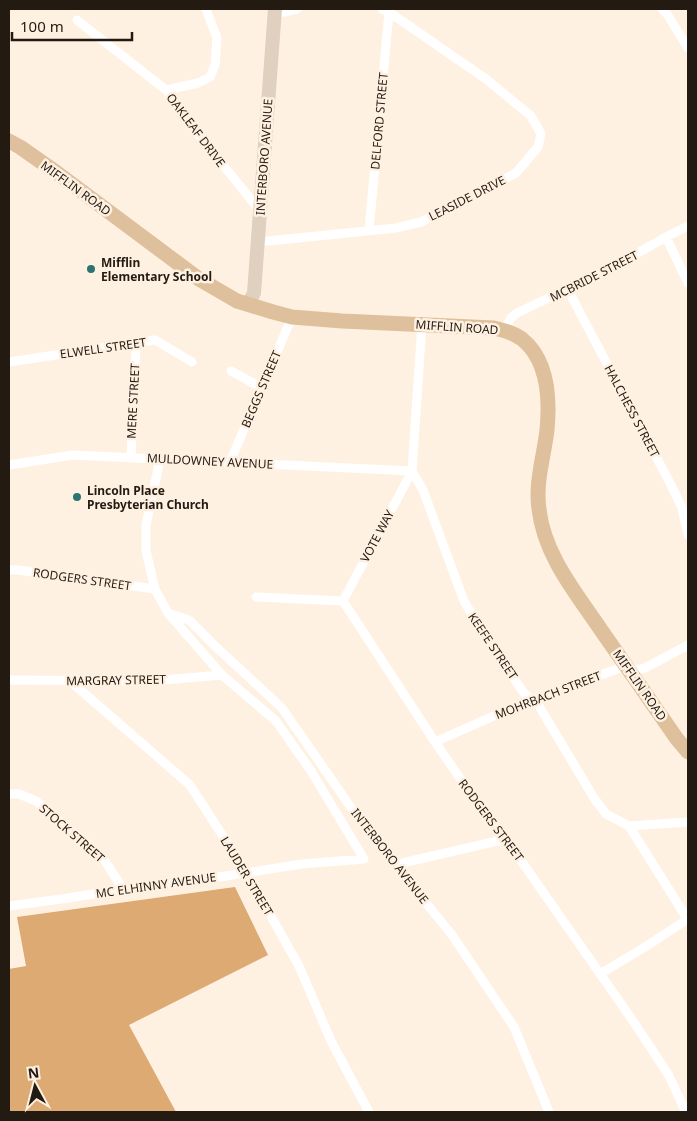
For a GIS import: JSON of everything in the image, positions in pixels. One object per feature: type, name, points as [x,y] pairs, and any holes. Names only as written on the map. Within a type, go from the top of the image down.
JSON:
[{"type":"main road","name":"INTERBORO AVENUE","points":[[248,304],[254,293],[275,11]]},
{"type":"main road","name":"MIFFLIN ROAD","points":[[9,141],[57,173],[199,279],[233,299],[292,317],[342,321],[476,326],[504,330],[521,338],[536,355],[542,367],[546,386],[548,415],[538,494],[540,517],[546,538],[559,566],[626,666],[688,752]]},
{"type":"street","points":[[166,90],[198,83],[210,77],[215,65],[217,38],[206,9]]},
{"type":"street","points":[[275,11],[297,9]]},
{"type":"street","points":[[662,9],[688,48]]},
{"type":"street","name":"LEASIDE DRIVE","points":[[258,242],[396,228],[421,222],[516,173],[538,147],[541,134],[531,116],[486,79],[385,10]]},
{"type":"street","name":"DELFORD STREET","points":[[369,230],[385,10]]},
{"type":"street","name":"OAKLEAF DRIVE","points":[[77,20],[166,90],[179,106],[183,115],[260,211]]},
{"type":"street","name":"MCBRIDE STREET","points":[[504,330],[511,318],[517,314],[615,266],[688,226]]},
{"type":"street","points":[[666,237],[688,283]]},
{"type":"street","name":"HALCHESS STREET","points":[[568,290],[670,483],[682,508],[688,535]]},
{"type":"street","name":"BEGGS STREET","points":[[230,462],[292,317]]},
{"type":"street","points":[[412,472],[422,324]]},
{"type":"street","name":"ELWELL STREET","points":[[9,362],[155,340],[192,362]]},
{"type":"street","name":"MERE STREET","points":[[130,458],[136,344]]},
{"type":"street","points":[[231,371],[262,388]]},
{"type":"street","name":"MULDOWNEY AVENUE","points":[[9,465],[74,455],[412,472]]},
{"type":"street","name":"INTERBORO AVENUE","points":[[160,460],[146,525],[146,551],[155,589],[168,613],[222,675],[276,721],[311,771],[364,859]]},
{"type":"street","name":"VOTE WAY","points":[[343,601],[412,472]]},
{"type":"street","name":"KEEFE STREET","points":[[412,472],[423,490],[464,601],[485,637],[524,693],[539,706],[594,798],[606,814],[629,826]]},
{"type":"street","name":"RODGERS STREET","points":[[9,570],[155,589]]},
{"type":"street","points":[[256,597],[343,601]]},
{"type":"street","name":"RODGERS STREET","points":[[343,601],[435,742],[486,816],[506,839],[668,1074],[686,1112]]},
{"type":"street","name":"INTERBORO AVENUE","points":[[168,613],[189,620],[282,708],[370,835],[398,864],[410,883],[452,934],[514,1027],[550,1112]]},
{"type":"street","name":"MOHRBACH STREET","points":[[435,742],[532,699],[540,698],[626,666],[636,670],[646,668],[688,645]]},
{"type":"street","name":"MARGRAY STREET","points":[[9,680],[151,681],[222,675]]},
{"type":"street","name":"LAUDER STREET","points":[[70,680],[190,785],[246,872],[299,966],[332,1043],[369,1112]]},
{"type":"street","name":"STOCK STREET","points":[[9,794],[19,794],[36,801],[88,844],[105,861],[123,889]]},
{"type":"street","points":[[600,974],[688,919],[629,826],[688,822]]},
{"type":"street","points":[[398,864],[506,839]]},
{"type":"street","name":"MC ELHINNY AVENUE","points":[[9,906],[123,889],[187,882],[302,864],[364,859]]},
{"type":"shaded area","points":[[235,887],[268,955],[129,1025],[176,1112],[9,1112],[9,969],[26,966],[17,917]]},
{"type":"place","name":"Mifflin Elementary School","points":[[91,269]]},
{"type":"place","name":"Lincoln Place Presbyterian Church","points":[[77,497]]}]
